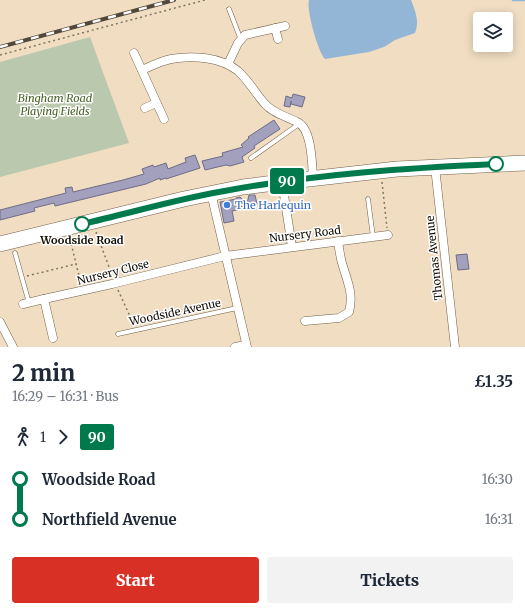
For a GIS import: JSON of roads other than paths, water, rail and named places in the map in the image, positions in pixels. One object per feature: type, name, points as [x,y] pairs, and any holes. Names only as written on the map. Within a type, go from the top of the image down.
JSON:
[{"type":"highway","points":[[0,244],[211,193],[282,182],[381,171],[525,163]]},
{"type":"street","points":[[228,64],[245,35],[285,26]]},
{"type":"street","points":[[275,28],[278,39]]},
{"type":"street","points":[[134,53],[164,119]]},
{"type":"street","points":[[142,70],[170,59],[190,57],[210,59],[228,64],[247,81],[266,105],[276,113],[300,124],[306,131],[314,178]]},
{"type":"street","points":[[145,108],[156,103]]},
{"type":"street","name":"Thomas Avenue","points":[[435,167],[455,347]]},
{"type":"street","points":[[282,182],[292,247]]},
{"type":"street","points":[[211,193],[246,346],[235,347]]},
{"type":"street","name":"Nursery Road","points":[[225,256],[388,235]]},
{"type":"street","points":[[305,321],[339,318],[349,312],[352,301],[350,288],[347,275],[341,261],[338,241]]},
{"type":"street","name":"Nursery Close","points":[[26,303],[225,256]]},
{"type":"street","points":[[44,299],[53,338]]},
{"type":"street","points":[[0,322],[12,347]]},
{"type":"lane","points":[[228,9],[241,40]]},
{"type":"lane","points":[[251,158],[300,124]]},
{"type":"lane","points":[[368,199],[373,237]]},
{"type":"lane","points":[[15,254],[22,277],[26,303]]},
{"type":"lane","name":"Woodside Avenue","points":[[118,334],[237,308]]},
{"type":"water","points":[[309,0],[411,0],[417,24],[415,33],[369,52],[325,59],[319,48],[313,30],[309,12]]},
{"type":"waterway","points":[[513,0],[525,0]]},
{"type":"railway","points":[[0,47],[174,0]]},
{"type":"place","name":"The Harlequin","points":[[227,205]]},
{"type":"place","name":"Woodside Road","points":[[82,224]]},
{"type":"park label","name":"Bingham Road Playing Fields","points":[[55,104]]}]
